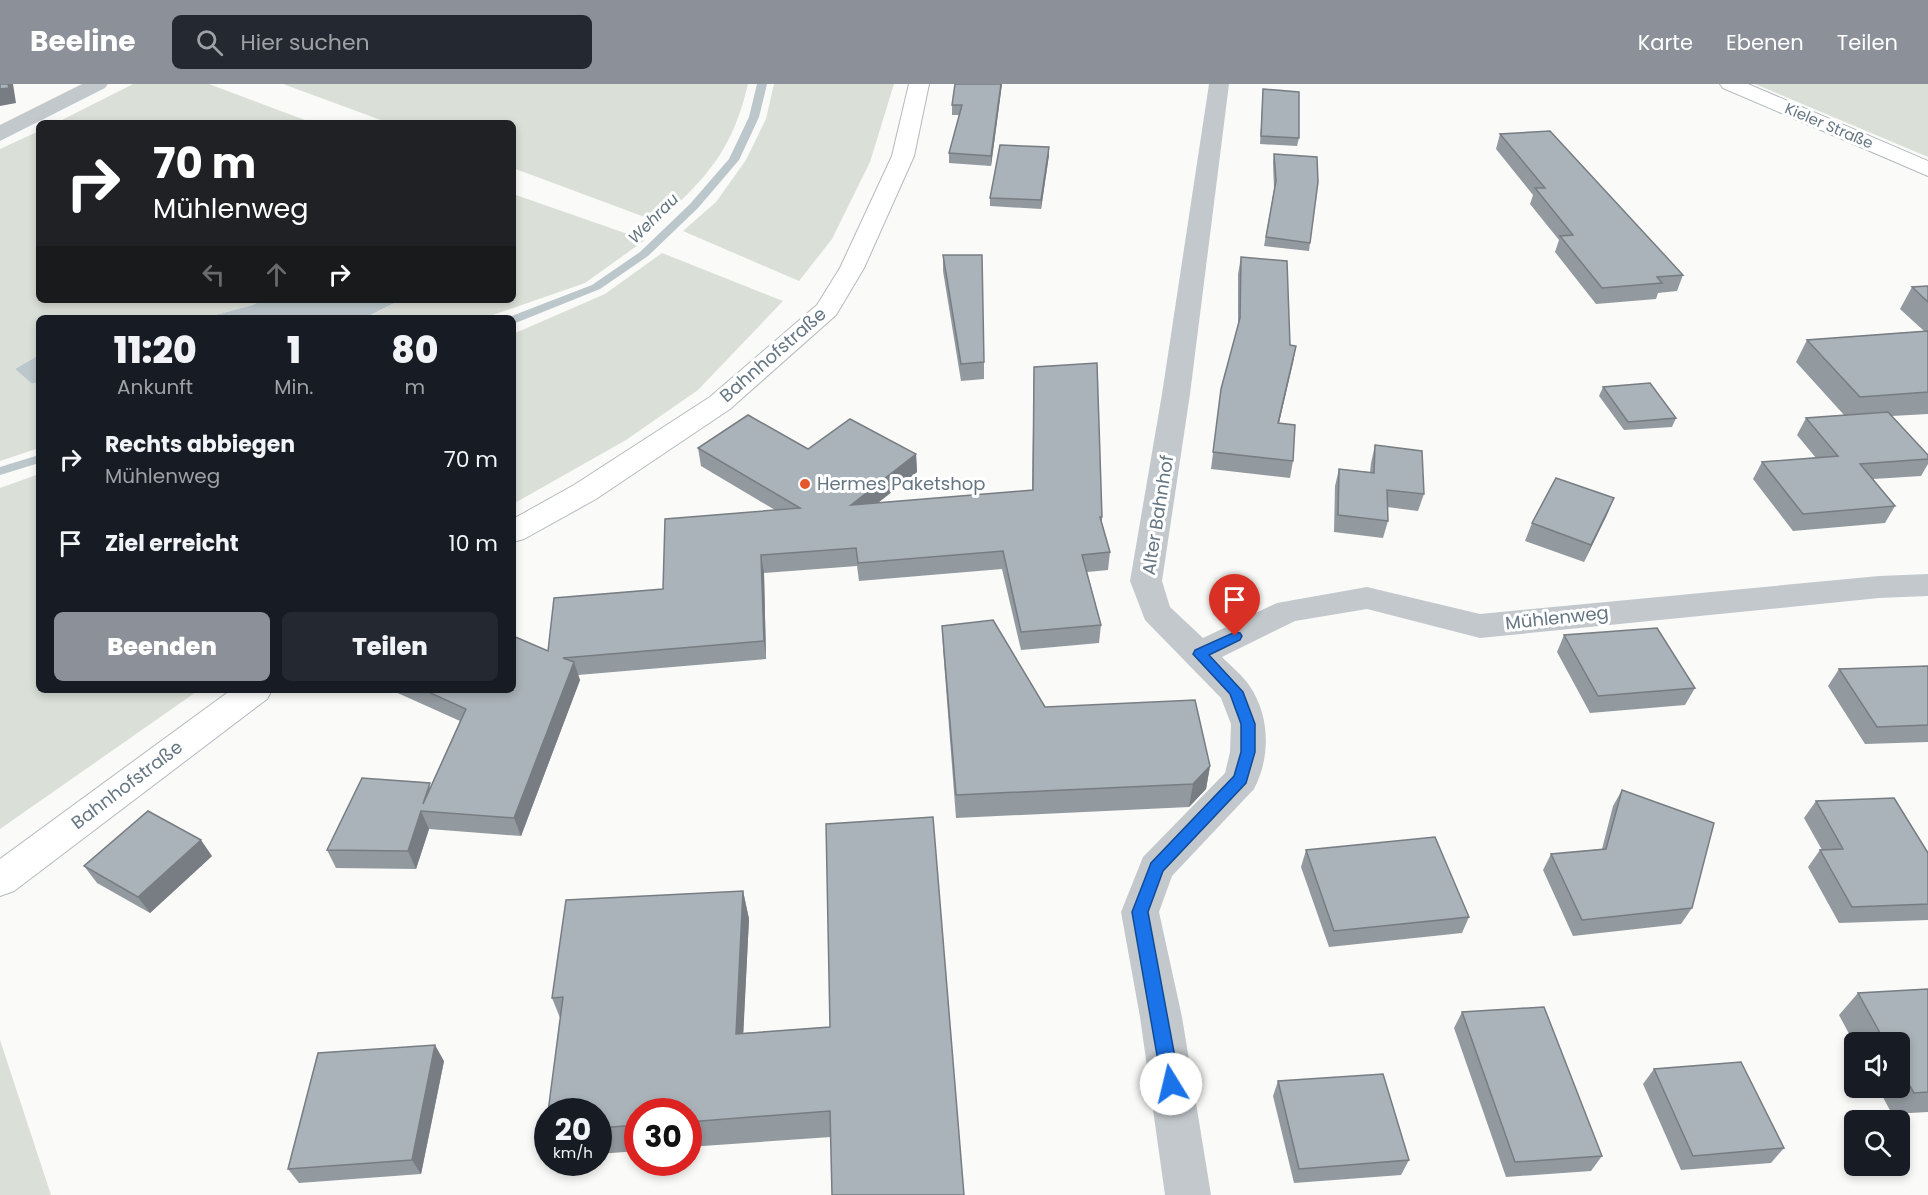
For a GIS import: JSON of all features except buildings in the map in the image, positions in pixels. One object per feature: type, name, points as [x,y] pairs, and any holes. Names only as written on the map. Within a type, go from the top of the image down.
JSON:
[{"type":"main road","name":"Bahnhofstraße","points":[[516,530],[585,492],[720,403],[827,310],[852,268],[903,156],[919,84]]},
{"type":"main road","name":"Kieler Straße","points":[[1730,84],[1928,169]]},
{"type":"main road","name":"Bahnhofstraße","points":[[0,880],[251,693]]},
{"type":"street","points":[[0,134],[98,84]]},
{"type":"street","name":"Alter Bahnhof","points":[[1188,1195],[1161,1017],[1140,912],[1156,868],[1241,779],[1248,752],[1248,724],[1236,692],[1156,612],[1146,581],[1176,394],[1219,84]]},
{"type":"street","name":"Mühlenweg","points":[[1200,654],[1288,611],[1367,598],[1480,626],[1867,588],[1928,585]]},
{"type":"shaded area","points":[[133,84],[209,84],[305,120],[62,120]]},
{"type":"shaded area","points":[[283,84],[748,84],[734,127],[716,161],[691,191],[658,222],[516,169],[516,120],[381,120]]},
{"type":"shaded area","points":[[774,84],[894,84],[870,162],[832,239],[799,281],[683,231],[716,202],[746,160],[766,119]]},
{"type":"shaded area","points":[[1755,84],[1928,84],[1928,157]]},
{"type":"shaded area","points":[[36,132],[36,303],[256,303],[215,315],[36,315],[36,357],[15,369],[31,383],[36,383],[36,449],[0,461],[0,149]]},
{"type":"shaded area","points":[[516,195],[645,240],[585,283],[493,315],[372,315],[394,303],[516,303]]},
{"type":"shaded area","points":[[662,253],[783,301],[698,390],[626,440],[516,502],[516,333],[605,294]]},
{"type":"shaded area","points":[[256,303],[394,303],[371,315],[215,315]]},
{"type":"shaded area","points":[[36,357],[36,383],[31,383],[15,369]]},
{"type":"shaded area","points":[[36,475],[36,693],[195,693],[0,829],[0,488]]},
{"type":"shaded area","points":[[0,1040],[51,1195],[0,1195]]},
{"type":"waterway","name":"Wehrau","points":[[516,319],[596,287],[644,254],[694,206],[734,160],[754,117],[762,84]]},
{"type":"waterway","name":"Wehrau","points":[[0,471],[36,460]]},
{"type":"place","name":"Hermes Paketshop","points":[[805,484]]},
{"type":"route","points":[[1171,1084],[1161,1017],[1140,912],[1156,868],[1241,779],[1248,752],[1248,724],[1236,692],[1200,654],[1235,636]]}]
